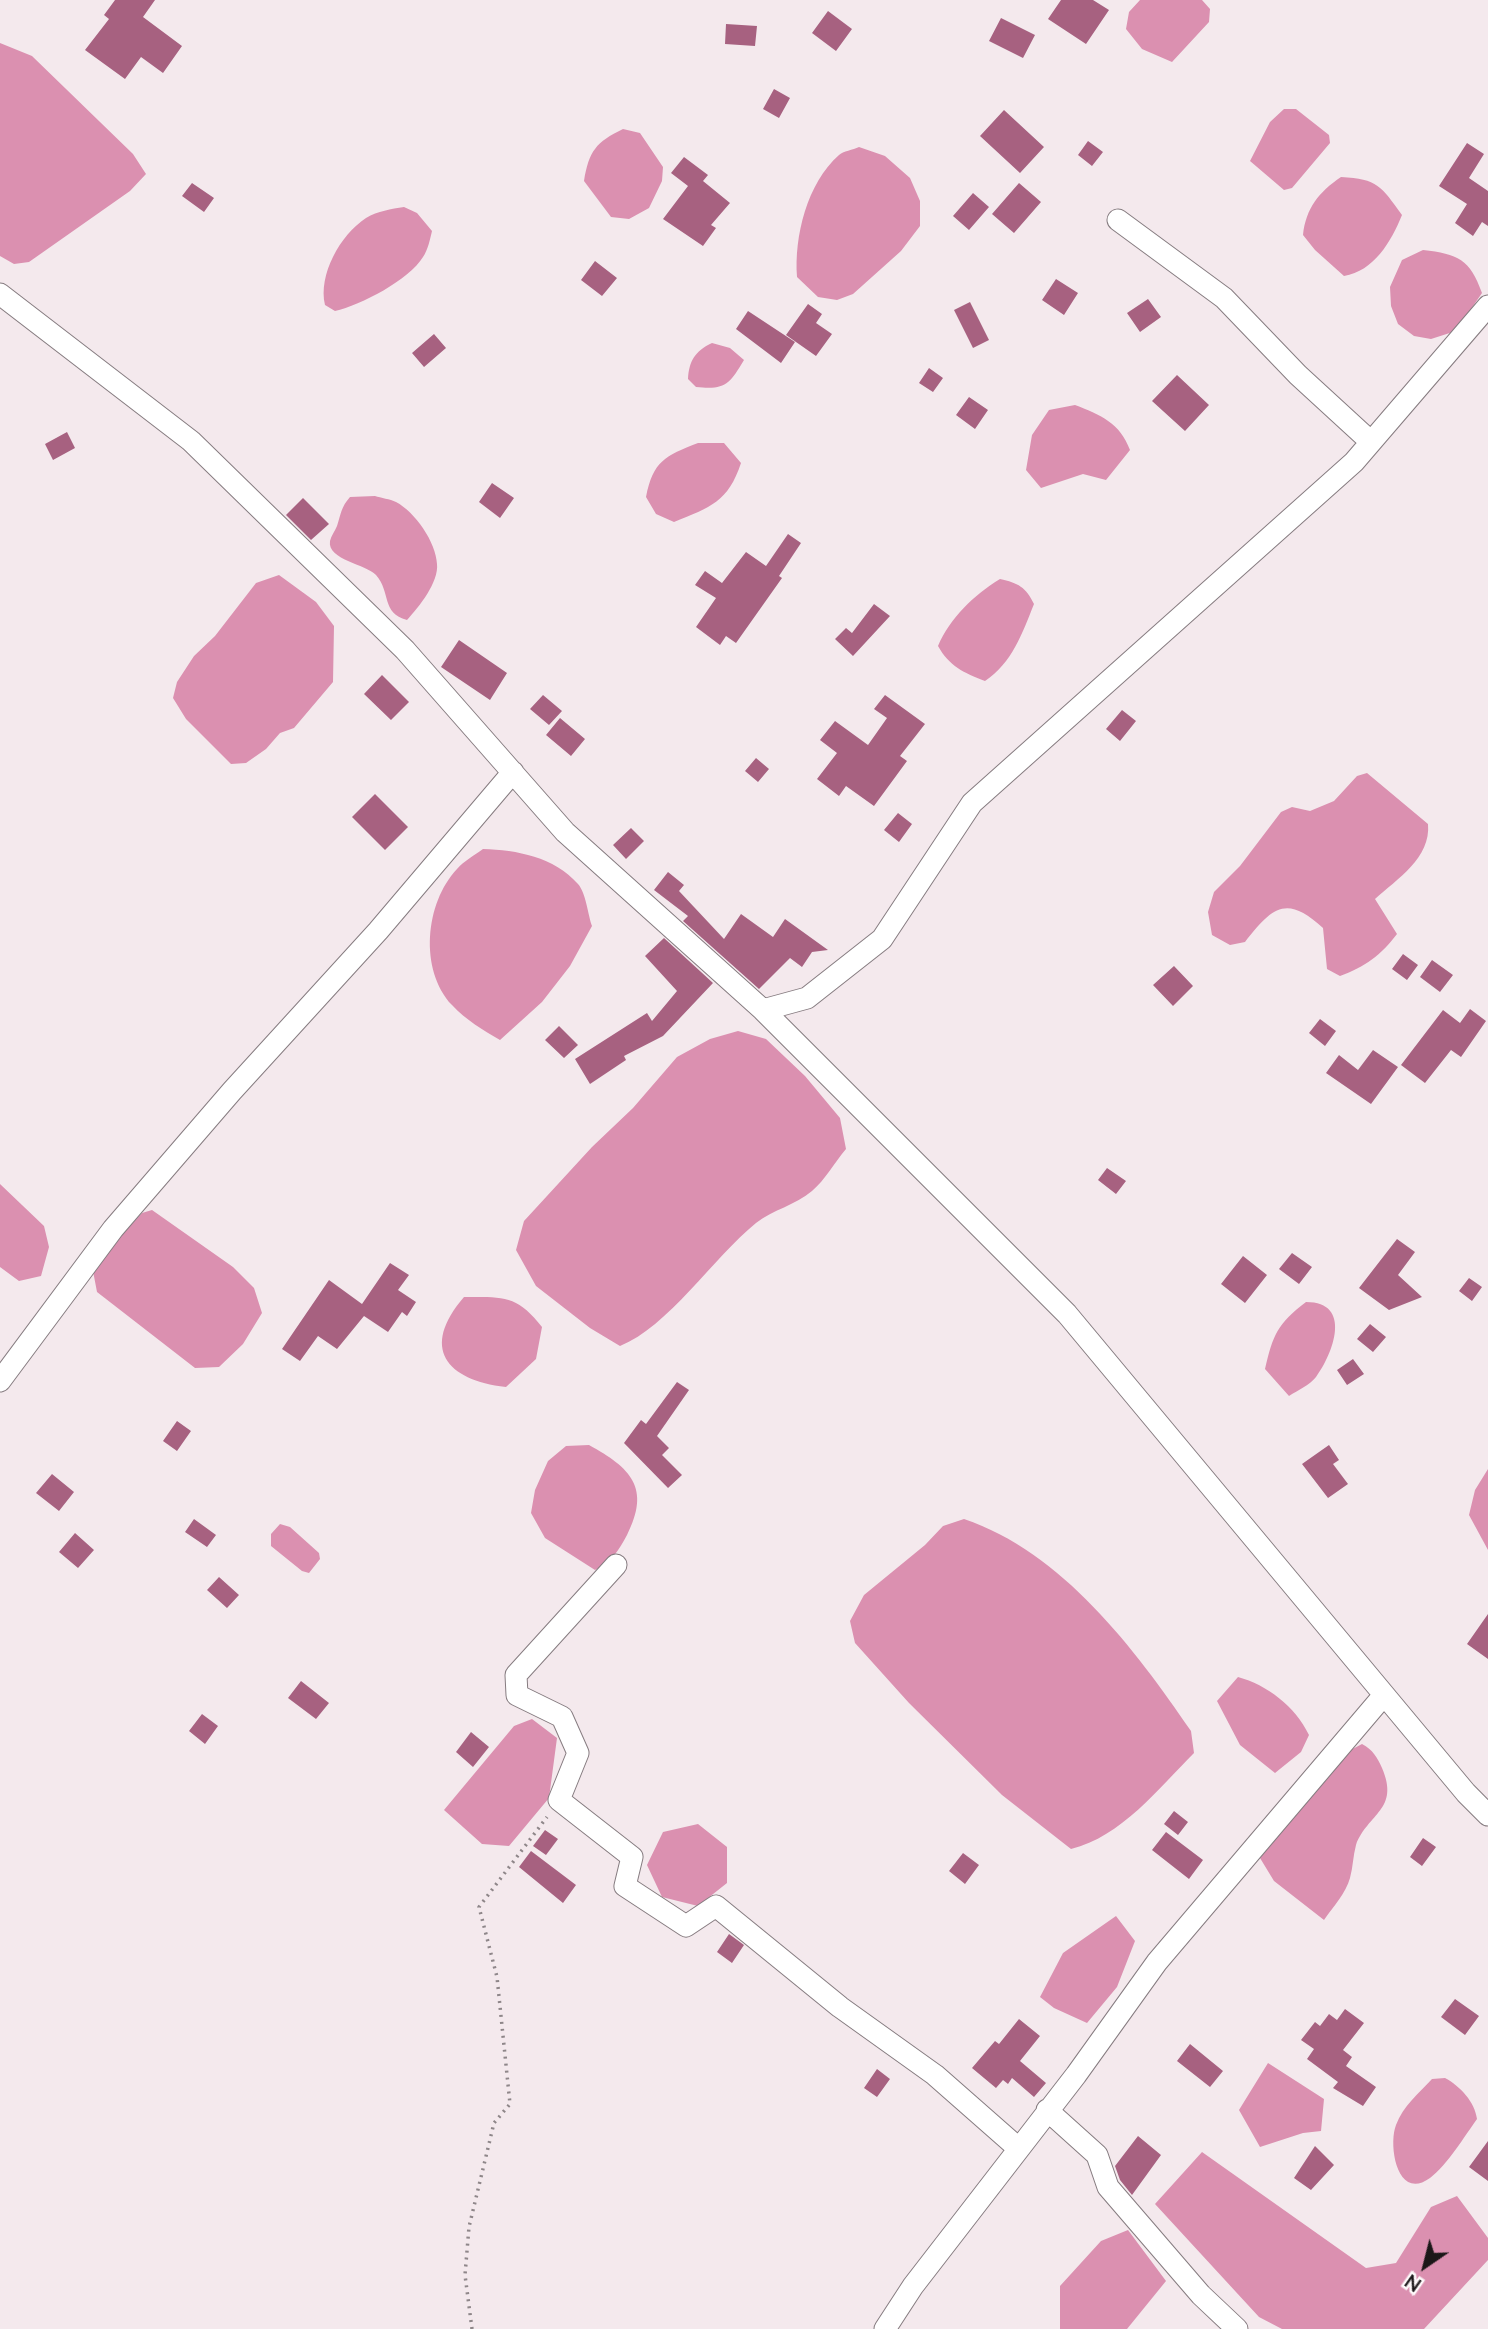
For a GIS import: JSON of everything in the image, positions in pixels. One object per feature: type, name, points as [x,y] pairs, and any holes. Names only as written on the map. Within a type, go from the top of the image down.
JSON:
[{"type":"street","points":[[1118,220],[1224,298],[1298,375],[1371,442]]},
{"type":"street","points":[[0,294],[191,441],[405,649],[565,832],[763,1010],[1067,1314],[1384,1695],[1488,1815]]},
{"type":"street","points":[[763,1010],[807,998],[882,939],[972,803],[1354,462],[1488,306]]},
{"type":"street","points":[[0,1381],[113,1229],[232,1091],[378,931],[513,772]]},
{"type":"street","points":[[615,1565],[516,1675],[517,1695],[562,1717],[578,1753],[559,1800],[632,1857],[625,1886],[686,1926],[716,1906],[840,2007],[935,2075],[1018,2148]]},
{"type":"street","points":[[884,2329],[913,2286],[1157,1962],[1384,1695]]},
{"type":"street","points":[[1047,2110],[1097,2155],[1108,2187],[1201,2295],[1237,2329]]},
{"type":"path","points":[[471,2329],[465,2275],[469,2227],[494,2123],[510,2104],[497,1977],[479,1907],[559,1800]]},
{"type":"shaded area","points":[[1140,0],[1202,0],[1210,9],[1209,22],[1172,62],[1142,49],[1126,29],[1129,12]]},
{"type":"shaded area","points":[[0,43],[32,56],[133,154],[146,174],[130,191],[29,262],[14,264],[0,256]]},
{"type":"shaded area","points":[[1284,109],[1296,109],[1329,135],[1330,143],[1292,188],[1284,190],[1250,161],[1270,122]]},
{"type":"shaded area","points":[[623,129],[640,133],[663,167],[662,181],[649,208],[629,219],[611,217],[584,181],[588,162],[595,149],[606,138]]},
{"type":"shaded area","points":[[859,147],[885,156],[910,178],[920,201],[920,226],[901,251],[853,294],[837,300],[818,297],[797,277],[798,245],[805,211],[828,167],[841,154]]},
{"type":"shaded area","points":[[1341,177],[1363,180],[1378,186],[1402,215],[1387,245],[1373,262],[1344,276],[1315,250],[1303,235],[1307,217],[1315,202]]},
{"type":"shaded area","points":[[404,207],[417,213],[432,231],[426,251],[416,266],[396,283],[358,303],[335,311],[325,305],[328,269],[340,245],[356,225],[371,216]]},
{"type":"shaded area","points":[[1423,250],[1461,260],[1473,272],[1482,293],[1456,331],[1431,339],[1414,336],[1398,324],[1391,306],[1390,287],[1402,260]]},
{"type":"shaded area","points":[[712,343],[730,348],[744,360],[725,384],[714,388],[696,387],[688,379],[690,367],[697,353]]},
{"type":"shaded area","points":[[1075,405],[1108,421],[1121,433],[1130,450],[1106,480],[1083,474],[1041,488],[1026,470],[1032,435],[1049,410]]},
{"type":"shaded area","points":[[698,443],[724,443],[741,463],[730,487],[717,502],[674,522],[656,514],[646,497],[652,475],[669,456]]},
{"type":"shaded area","points":[[375,496],[396,502],[410,513],[429,537],[436,555],[437,571],[432,586],[407,620],[393,612],[376,575],[341,557],[331,547],[330,541],[343,507],[350,497]]},
{"type":"shaded area","points":[[279,575],[316,602],[334,626],[333,682],[294,728],[280,733],[266,749],[246,763],[231,764],[186,719],[173,698],[177,682],[194,656],[215,636],[256,583]]},
{"type":"shaded area","points":[[1000,579],[1021,587],[1034,604],[1009,657],[985,681],[958,668],[938,646],[949,626],[964,608]]},
{"type":"shaded area","points":[[1367,773],[1428,824],[1424,847],[1411,867],[1375,899],[1397,934],[1385,948],[1357,969],[1340,976],[1327,969],[1323,928],[1300,911],[1290,908],[1272,913],[1245,942],[1230,945],[1212,935],[1208,912],[1214,892],[1240,866],[1281,812],[1292,807],[1310,811],[1334,801],[1357,776]]},
{"type":"shaded area","points":[[483,849],[522,853],[558,867],[581,888],[592,926],[570,966],[542,1002],[500,1040],[469,1020],[452,1005],[441,991],[431,956],[433,918],[446,883],[457,869]]},
{"type":"shaded area","points":[[738,1031],[766,1039],[805,1076],[840,1118],[846,1149],[812,1191],[756,1223],[673,1308],[638,1337],[620,1346],[590,1328],[536,1286],[516,1250],[524,1221],[592,1147],[633,1108],[677,1057],[710,1039]]},
{"type":"shaded area","points":[[0,1184],[44,1226],[49,1247],[41,1276],[19,1281],[0,1267]]},
{"type":"shaded area","points":[[152,1210],[233,1267],[254,1288],[262,1313],[243,1344],[219,1367],[195,1368],[97,1292],[93,1271],[97,1261],[142,1213]]},
{"type":"shaded area","points":[[464,1297],[500,1298],[517,1303],[542,1327],[536,1359],[506,1387],[468,1377],[455,1369],[446,1358],[442,1346],[444,1332],[451,1315]]},
{"type":"shaded area","points":[[1306,1302],[1321,1304],[1330,1310],[1335,1331],[1333,1343],[1316,1377],[1289,1396],[1265,1369],[1271,1347],[1282,1324]]},
{"type":"shaded area","points":[[589,1445],[626,1471],[637,1492],[634,1519],[627,1535],[606,1564],[595,1570],[545,1538],[531,1513],[535,1490],[548,1461],[566,1446]]},
{"type":"shaded area","points":[[1488,1469],[1488,1550],[1469,1515],[1475,1490]]},
{"type":"shaded area","points":[[964,1519],[1000,1534],[1064,1579],[1093,1607],[1146,1668],[1191,1731],[1194,1753],[1123,1823],[1089,1843],[1071,1849],[1002,1795],[909,1703],[855,1643],[850,1621],[864,1595],[925,1545],[943,1526]]},
{"type":"shaded area","points":[[280,1524],[290,1527],[319,1553],[320,1559],[309,1573],[302,1571],[271,1546],[271,1534]]},
{"type":"shaded area","points":[[1238,1677],[1259,1685],[1279,1698],[1296,1715],[1309,1735],[1301,1752],[1275,1773],[1240,1745],[1217,1701]]},
{"type":"shaded area","points":[[532,1719],[557,1738],[549,1798],[509,1846],[482,1844],[444,1810],[514,1726]]},
{"type":"shaded area","points":[[1362,1744],[1372,1751],[1378,1760],[1387,1782],[1387,1793],[1385,1802],[1356,1845],[1346,1889],[1324,1920],[1274,1881],[1260,1858],[1345,1753]]},
{"type":"shaded area","points":[[698,1824],[727,1847],[727,1883],[698,1906],[662,1897],[647,1865],[663,1832]]},
{"type":"shaded area","points":[[1116,1916],[1135,1941],[1117,1987],[1087,2023],[1054,2008],[1040,1997],[1063,1953]]},
{"type":"shaded area","points":[[1268,2063],[1324,2099],[1321,2131],[1303,2133],[1260,2147],[1239,2110]]},
{"type":"shaded area","points":[[1445,2078],[1466,2095],[1477,2119],[1437,2172],[1419,2183],[1410,2183],[1403,2177],[1395,2157],[1393,2145],[1396,2125],[1407,2106],[1432,2079]]},
{"type":"shaded area","points":[[1202,2152],[1366,2268],[1396,2263],[1431,2207],[1457,2196],[1488,2238],[1488,2260],[1424,2329],[1282,2329],[1259,2317],[1155,2204]]},
{"type":"shaded area","points":[[1128,2230],[1166,2281],[1127,2329],[1060,2329],[1060,2286],[1101,2241]]},
{"type":"building","points":[[115,0],[155,0],[143,17],[182,46],[163,73],[141,57],[125,79],[85,50],[109,19],[104,15]]},
{"type":"building","points":[[1061,0],[1093,0],[1109,10],[1086,44],[1048,19]]},
{"type":"building","points":[[828,11],[852,29],[836,51],[812,33]]},
{"type":"building","points":[[1001,18],[1035,35],[1023,58],[989,41]]},
{"type":"building","points":[[726,24],[757,26],[755,46],[725,44]]},
{"type":"building","points":[[774,89],[790,98],[779,118],[763,109]]},
{"type":"building","points":[[1004,110],[1044,147],[1020,173],[980,136]]},
{"type":"building","points":[[1088,141],[1103,152],[1092,166],[1078,155]]},
{"type":"building","points":[[1467,143],[1484,154],[1469,178],[1488,191],[1488,226],[1482,222],[1473,236],[1455,223],[1467,204],[1439,186]]},
{"type":"building","points":[[684,157],[708,175],[703,181],[730,203],[711,225],[716,228],[703,246],[663,219],[688,186],[671,173]]},
{"type":"building","points":[[192,183],[214,198],[204,212],[182,196]]},
{"type":"building","points":[[1019,183],[1041,202],[1014,233],[992,214]]},
{"type":"building","points":[[973,193],[989,207],[969,230],[953,216]]},
{"type":"building","points":[[595,261],[617,278],[602,296],[581,280]]},
{"type":"building","points":[[1056,279],[1078,293],[1064,315],[1042,300]]},
{"type":"building","points":[[1148,299],[1161,317],[1140,332],[1127,313]]},
{"type":"building","points":[[970,302],[989,340],[973,348],[954,310]]},
{"type":"building","points":[[808,304],[822,314],[816,323],[832,334],[816,356],[786,335]]},
{"type":"building","points":[[748,311],[795,342],[781,363],[736,329]]},
{"type":"building","points":[[434,334],[446,348],[424,367],[412,353]]},
{"type":"building","points":[[929,368],[943,378],[933,392],[919,383]]},
{"type":"building","points":[[1177,375],[1209,405],[1185,431],[1152,401]]},
{"type":"building","points":[[969,397],[988,410],[975,429],[956,415]]},
{"type":"building","points":[[67,432],[75,448],[53,460],[45,444]]},
{"type":"building","points":[[492,483],[514,498],[500,518],[479,502]]},
{"type":"building","points":[[303,498],[329,524],[311,540],[286,515]]},
{"type":"building","points":[[788,534],[801,543],[779,576],[782,578],[736,643],[726,636],[720,645],[696,627],[716,598],[695,585],[705,571],[722,583],[746,552],[766,566]]},
{"type":"building","points":[[874,604],[890,616],[853,656],[835,639],[846,628],[852,633]]},
{"type":"building","points":[[459,640],[507,673],[490,700],[441,667]]},
{"type":"building","points":[[382,675],[409,702],[391,720],[364,694]]},
{"type":"building","points":[[543,695],[562,711],[549,725],[530,709]]},
{"type":"building","points":[[885,695],[925,724],[900,756],[907,761],[874,806],[846,786],[839,796],[817,779],[837,753],[820,740],[835,721],[868,745],[887,718],[874,709]]},
{"type":"building","points":[[1122,710],[1136,721],[1120,741],[1106,729]]},
{"type":"building","points":[[560,718],[585,739],[571,756],[546,735]]},
{"type":"building","points":[[756,758],[769,769],[758,782],[745,771]]},
{"type":"building","points":[[375,794],[408,827],[385,850],[352,817]]},
{"type":"building","points":[[898,813],[912,824],[899,842],[884,830]]},
{"type":"building","points":[[631,828],[644,841],[626,859],[613,845]]},
{"type":"building","points":[[668,872],[684,885],[679,891],[724,939],[741,914],[773,937],[785,919],[828,950],[812,952],[802,967],[790,958],[759,989],[683,921],[688,916],[654,890]]},
{"type":"building","points":[[664,938],[713,983],[663,1036],[624,1056],[626,1060],[590,1084],[575,1059],[647,1013],[652,1021],[677,991],[645,956]]},
{"type":"building","points":[[1403,954],[1418,965],[1407,980],[1392,969]]},
{"type":"building","points":[[1432,960],[1453,975],[1440,992],[1420,977]]},
{"type":"building","points":[[1174,966],[1193,986],[1173,1006],[1153,985]]},
{"type":"building","points":[[1470,1009],[1486,1021],[1461,1057],[1451,1050],[1425,1083],[1401,1065],[1443,1010],[1460,1023]]},
{"type":"building","points":[[1320,1019],[1336,1031],[1325,1046],[1309,1033]]},
{"type":"building","points":[[559,1026],[578,1045],[564,1058],[545,1040]]},
{"type":"building","points":[[1373,1050],[1398,1067],[1371,1104],[1326,1073],[1339,1055],[1358,1070]]},
{"type":"building","points":[[1107,1168],[1126,1181],[1116,1194],[1098,1180]]},
{"type":"building","points":[[1397,1239],[1415,1252],[1398,1275],[1422,1297],[1389,1310],[1359,1288]]},
{"type":"building","points":[[1292,1253],[1312,1267],[1299,1284],[1279,1269]]},
{"type":"building","points":[[1243,1256],[1267,1275],[1245,1303],[1221,1284]]},
{"type":"building","points":[[390,1263],[409,1275],[398,1290],[416,1302],[407,1316],[402,1312],[388,1332],[364,1316],[337,1349],[318,1336],[300,1361],[282,1349],[329,1280],[362,1304]]},
{"type":"building","points":[[1469,1278],[1482,1287],[1472,1301],[1459,1291]]},
{"type":"building","points":[[1370,1324],[1386,1337],[1373,1352],[1357,1339]]},
{"type":"building","points":[[1353,1359],[1364,1374],[1347,1385],[1337,1370]]},
{"type":"building","points":[[677,1382],[689,1390],[657,1436],[669,1448],[662,1455],[682,1475],[668,1488],[624,1443],[641,1420],[646,1424]]},
{"type":"building","points":[[177,1421],[191,1431],[177,1451],[163,1441]]},
{"type":"building","points":[[1329,1445],[1339,1460],[1333,1464],[1348,1484],[1328,1498],[1302,1464]]},
{"type":"building","points":[[52,1474],[74,1492],[59,1511],[36,1493]]},
{"type":"building","points":[[194,1519],[216,1535],[207,1547],[185,1532]]},
{"type":"building","points":[[75,1533],[94,1550],[78,1568],[59,1552]]},
{"type":"building","points":[[219,1577],[239,1595],[227,1608],[207,1590]]},
{"type":"building","points":[[1488,1614],[1488,1659],[1467,1644]]},
{"type":"building","points":[[301,1681],[329,1703],[316,1719],[288,1698]]},
{"type":"building","points":[[202,1714],[218,1726],[205,1744],[189,1731]]},
{"type":"building","points":[[471,1732],[489,1747],[473,1767],[456,1752]]},
{"type":"building","points":[[1174,1811],[1188,1822],[1178,1835],[1164,1824]]},
{"type":"building","points":[[545,1830],[558,1839],[546,1855],[533,1846]]},
{"type":"building","points":[[1166,1832],[1203,1860],[1189,1879],[1152,1850]]},
{"type":"building","points":[[1423,1838],[1436,1847],[1422,1866],[1410,1857]]},
{"type":"building","points":[[531,1851],[576,1885],[563,1903],[519,1867]]},
{"type":"building","points":[[963,1853],[979,1865],[965,1884],[949,1871]]},
{"type":"building","points":[[729,1934],[744,1945],[732,1963],[717,1952]]},
{"type":"building","points":[[1455,1999],[1479,2016],[1465,2035],[1441,2017]]},
{"type":"building","points":[[1345,2009],[1364,2023],[1343,2050],[1352,2057],[1346,2066],[1376,2087],[1363,2106],[1333,2088],[1338,2082],[1307,2059],[1314,2049],[1301,2040],[1315,2022],[1320,2026],[1329,2014],[1337,2020]]},
{"type":"building","points":[[1019,2019],[1040,2036],[1020,2061],[1046,2083],[1034,2097],[1012,2078],[1008,2084],[1003,2080],[996,2088],[972,2068],[995,2041],[999,2044]]},
{"type":"building","points":[[1190,2044],[1223,2071],[1210,2087],[1177,2061]]},
{"type":"building","points":[[877,2069],[890,2079],[877,2097],[864,2088]]},
{"type":"building","points":[[1138,2136],[1161,2155],[1132,2195],[1120,2180],[1115,2166]]},
{"type":"building","points":[[1488,2141],[1488,2181],[1469,2167]]},
{"type":"building","points":[[1315,2146],[1334,2165],[1311,2190],[1294,2178]]}]
